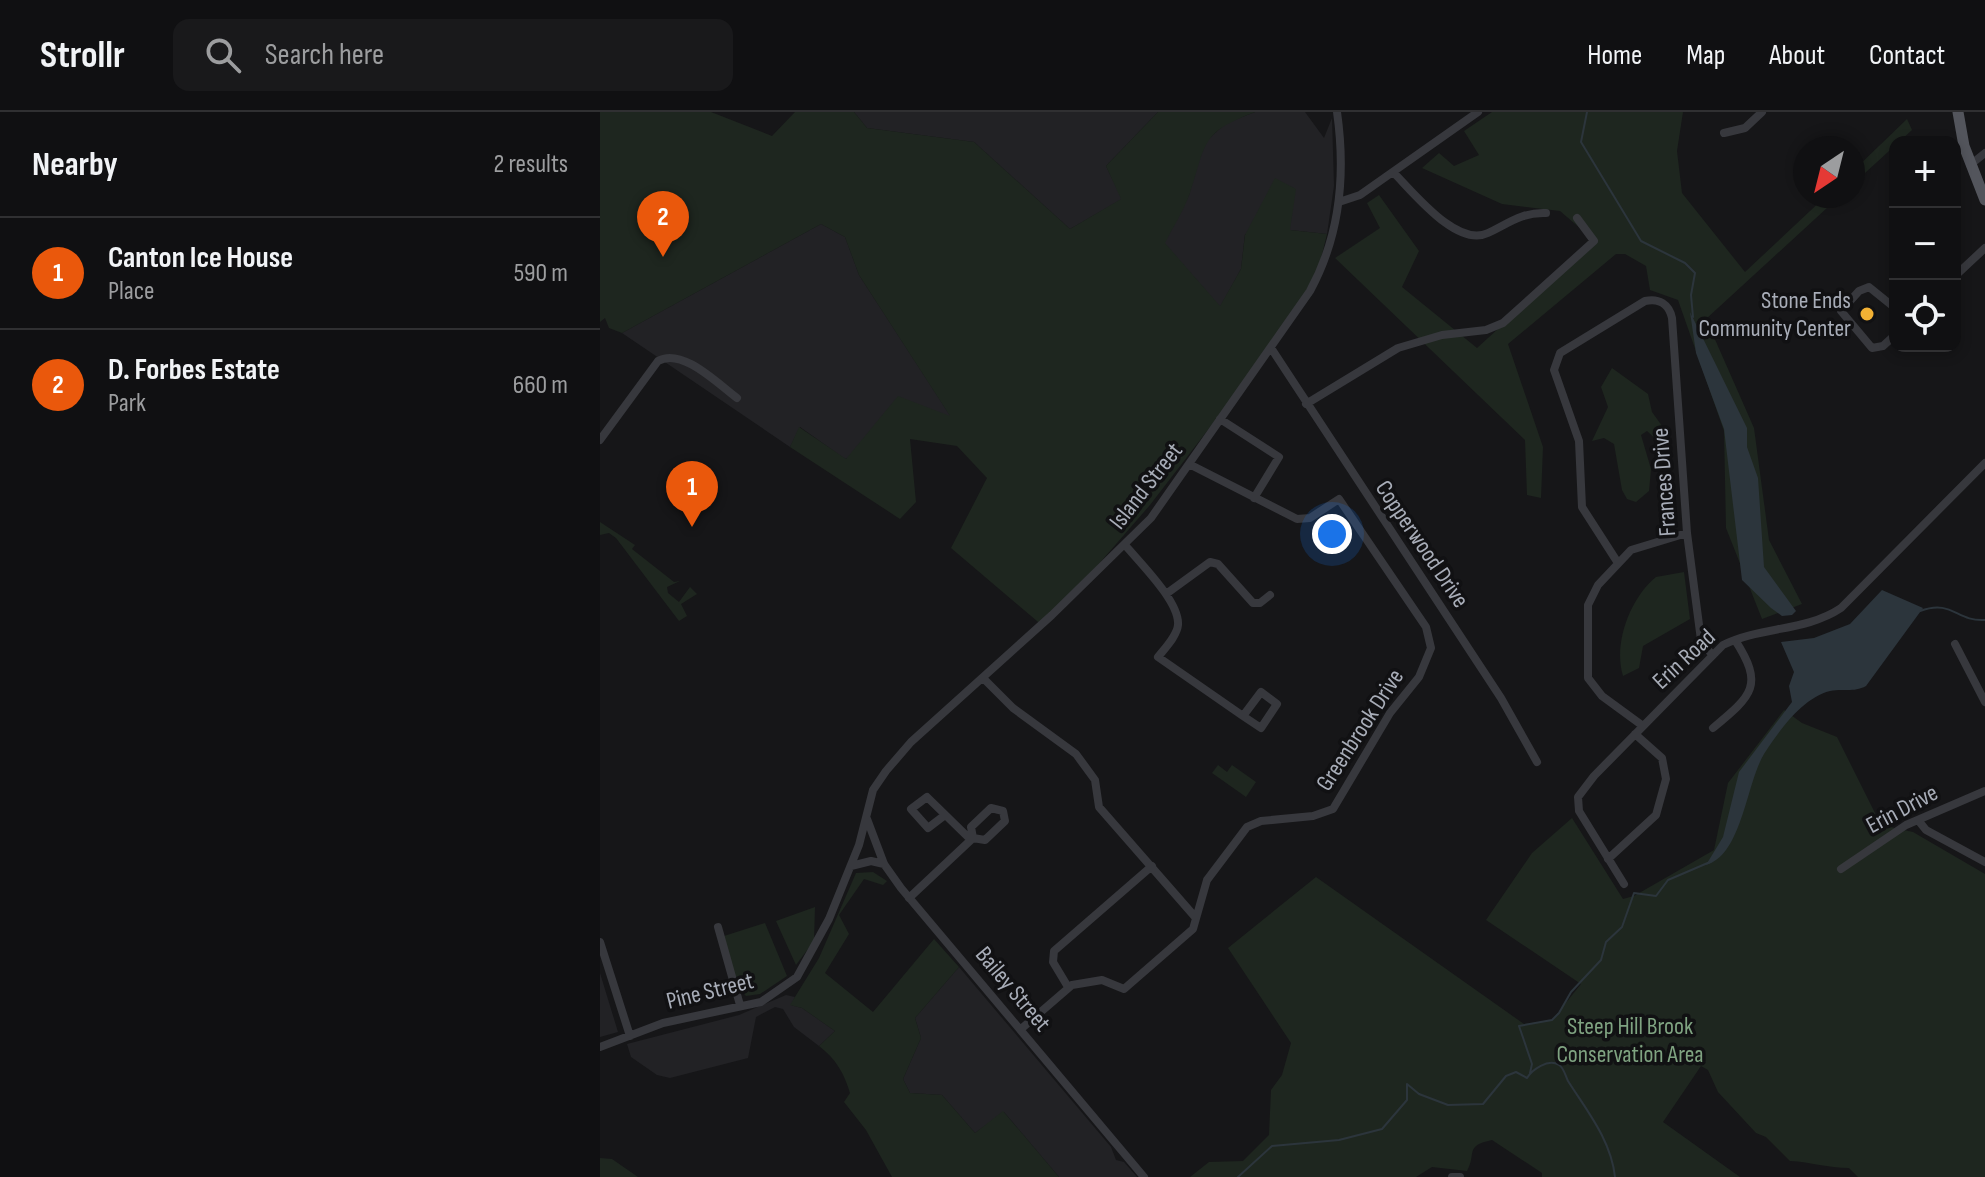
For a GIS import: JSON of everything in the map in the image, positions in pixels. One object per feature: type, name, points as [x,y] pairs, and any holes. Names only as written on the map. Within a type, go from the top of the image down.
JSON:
[{"type":"main road","points":[[1958,112],[1970,165],[1985,200]]},
{"type":"street","name":"Island Street","points":[[866,818],[873,790],[911,742],[1126,546],[1158,509],[1271,348],[1326,263],[1334,238],[1339,202],[1337,112]]},
{"type":"street","points":[[1339,202],[1360,195],[1478,112]]},
{"type":"street","points":[[1724,133],[1745,128],[1762,112]]},
{"type":"street","points":[[1970,165],[1985,153]]},
{"type":"street","points":[[1393,172],[1454,229],[1470,238],[1485,235],[1522,214],[1546,213]]},
{"type":"street","points":[[1306,404],[1398,348],[1442,335],[1486,330],[1503,323],[1594,241],[1577,218]]},
{"type":"street","points":[[1961,270],[1985,248]]},
{"type":"street","points":[[1889,303],[1869,287],[1859,291],[1841,311],[1872,348],[1879,348],[1889,340]]},
{"type":"street","name":"Frances Drive","points":[[1618,563],[1583,512],[1579,441],[1554,370],[1560,353],[1645,301],[1665,304],[1672,318],[1687,533],[1701,640],[1712,655]]},
{"type":"street","name":"Copperwood Drive","points":[[1271,348],[1477,661],[1537,762]]},
{"type":"street","points":[[600,440],[658,361],[666,357],[675,357],[696,369],[737,398]]},
{"type":"street","points":[[1220,419],[1279,457],[1254,498]]},
{"type":"street","name":"Erin Road","points":[[1624,884],[1581,817],[1578,797],[1594,776],[1712,655],[1735,640],[1813,623],[1841,608],[1985,463]]},
{"type":"street","name":"Greenbrook Drive","points":[[1068,987],[1102,980],[1124,989],[1192,931],[1210,876],[1247,827],[1261,821],[1313,816],[1333,809],[1390,713],[1419,677],[1431,648],[1426,627],[1339,499],[1303,520],[1189,464]]},
{"type":"street","points":[[1643,726],[1602,696],[1587,675],[1589,601],[1598,585],[1636,547],[1687,533]]},
{"type":"street","points":[[1126,546],[1166,594],[1178,624],[1158,657],[1243,716]]},
{"type":"street","points":[[1166,594],[1212,562],[1250,601],[1260,603],[1270,595]]},
{"type":"street","points":[[1713,728],[1728,715],[1753,681],[1752,668],[1735,640]]},
{"type":"street","points":[[1955,644],[1985,702]]},
{"type":"street","points":[[983,678],[1013,708],[1076,754],[1095,780],[1099,807],[1196,918]]},
{"type":"street","points":[[1608,859],[1656,815],[1666,779],[1662,758],[1635,734]]},
{"type":"street","name":"Erin Drive","points":[[1841,869],[1918,820],[1985,791]]},
{"type":"street","points":[[945,815],[972,838],[985,840],[1005,821],[1003,811],[991,808],[971,827],[972,838]]},
{"type":"street","name":"Bailey Street","points":[[866,818],[884,864],[909,898],[1144,1177]]},
{"type":"street","name":"Pine Street","points":[[600,1047],[663,1023],[761,1002],[797,977],[829,919],[851,866],[866,818]]},
{"type":"street","points":[[1918,820],[1926,830],[1985,862]]},
{"type":"street","points":[[909,898],[972,838]]},
{"type":"street","points":[[851,866],[871,861],[884,864]]},
{"type":"street","points":[[1021,1029],[1068,987],[1053,962],[1056,948],[1152,866]]},
{"type":"street","points":[[718,927],[740,1005]]},
{"type":"street","points":[[600,942],[630,1036]]},
{"type":"street","points":[[1452,1177],[1460,1177]]},
{"type":"shaded area","points":[[854,112],[1158,112],[1106,166],[1122,199],[1070,229],[974,142],[867,128]]},
{"type":"shaded area","points":[[1255,112],[1305,112],[1324,138],[1332,118],[1334,186],[1327,234],[1290,230],[1245,234],[1241,269],[1220,307],[1164,243],[1189,195],[1202,145],[1226,123]]},
{"type":"shaded area","points":[[821,224],[845,237],[859,275],[951,417],[845,459],[800,427],[790,447],[622,333]]},
{"type":"shaded area","points":[[1690,312],[1747,428],[1747,447],[1758,478],[1764,567],[1796,611],[1792,615],[1782,616],[1742,580],[1724,429],[1696,353]]},
{"type":"shaded area","points":[[1882,590],[1923,608],[1866,686],[1820,695],[1801,708],[1784,726],[1758,767],[1728,848],[1718,859],[1706,865],[1723,837],[1739,772],[1792,702],[1789,686],[1794,672],[1781,642],[1814,638],[1850,624]]},
{"type":"shaded area","points":[[959,967],[1111,1147],[1116,1160],[1124,1162],[1137,1177],[1059,1177],[1004,1112],[975,1133],[942,1095],[910,1093],[903,1079],[921,1038],[915,1018]]},
{"type":"shaded area","points":[[600,973],[618,1032],[600,1037]]},
{"type":"shaded area","points":[[786,995],[795,997],[791,1005],[802,1008],[835,1031],[819,1046],[794,1027],[783,1009],[775,1007],[756,1017],[748,1058],[670,1078],[657,1075],[631,1057],[627,1044],[739,1015]]},
{"type":"green space","points":[[600,112],[711,112],[772,136],[795,112],[854,112],[867,128],[974,142],[1070,229],[1121,199],[1106,166],[1158,112],[1255,112],[1224,126],[1208,141],[1188,199],[1165,243],[1220,306],[1241,269],[1245,235],[1275,178],[1296,189],[1290,230],[1327,234],[1312,295],[1150,505],[1044,627],[951,548],[987,478],[957,446],[910,439],[916,502],[900,519],[790,447],[799,427],[846,459],[898,396],[950,416],[859,275],[845,237],[821,224],[622,333],[609,328],[605,318],[600,322]]},
{"type":"green space","points":[[1492,112],[1683,112],[1677,151],[1682,193],[1745,272],[1813,208],[1827,208],[1706,319],[1754,428],[1769,540],[1802,604],[1762,619],[1726,528],[1724,431],[1678,300],[1650,290],[1646,266],[1625,254],[1616,254],[1508,344],[1543,447],[1541,498],[1527,495],[1525,440],[1335,258],[1380,228],[1367,203],[1379,195],[1419,251],[1402,287],[1477,348],[1595,241],[1560,211],[1502,204],[1422,168],[1439,153],[1454,166],[1479,155],[1464,131]]},
{"type":"green space","points":[[1907,119],[1912,130],[1905,136],[1889,136]]},
{"type":"green space","points":[[1889,136],[1889,151],[1865,173],[1865,159]]},
{"type":"green space","points":[[1612,368],[1648,394],[1652,412],[1670,437],[1663,446],[1647,431],[1641,435],[1651,469],[1649,491],[1636,502],[1627,499],[1622,490],[1614,444],[1604,438],[1592,441],[1608,407],[1601,387]]},
{"type":"green space","points":[[600,522],[635,545],[632,549],[674,582],[680,581],[667,587],[668,593],[679,602],[690,587],[697,594],[681,604],[687,616],[679,621],[616,538],[609,533],[600,535]]},
{"type":"green space","points":[[1684,572],[1690,619],[1643,646],[1639,668],[1623,676],[1620,663],[1622,636],[1638,597],[1656,577]]},
{"type":"green space","name":"Steep Hill Brook Conservation Area","points":[[1784,710],[1802,723],[1837,737],[1881,825],[1913,832],[1985,874],[1985,1177],[1858,1177],[1849,1168],[1790,1161],[1766,1137],[1756,1133],[1718,1092],[1708,1070],[1701,1066],[1663,1122],[1740,1177],[1542,1177],[1542,1173],[1492,1140],[1474,1148],[1467,1171],[1432,1167],[1416,1177],[1190,1177],[1209,1162],[1243,1161],[1269,1135],[1271,1090],[1282,1075],[1291,1043],[1228,948],[1316,877],[1524,1024],[1552,1020],[1581,984],[1486,920],[1532,853],[1572,818],[1623,899],[1634,896],[1714,850],[1728,783]]},
{"type":"green space","points":[[1218,765],[1227,772],[1232,765],[1256,782],[1246,797],[1212,773]]},
{"type":"green space","points":[[873,872],[887,881],[883,885],[864,879],[839,915],[849,934],[825,973],[873,1012],[934,939],[959,967],[915,1018],[921,1038],[903,1079],[910,1093],[942,1095],[975,1133],[1003,1111],[1059,1177],[892,1177],[866,1130],[844,1102],[850,1093],[845,1079],[835,1061],[819,1046],[835,1031],[802,1008],[790,1005],[819,958],[856,873]]},
{"type":"green space","points":[[815,907],[814,941],[796,965],[776,921]]},
{"type":"green space","points":[[765,923],[787,976],[760,994],[746,996],[738,987],[724,936]]},
{"type":"green space","points":[[600,1158],[612,1159],[638,1177],[600,1177]]},
{"type":"waterway","points":[[1587,112],[1581,142],[1641,241],[1685,263],[1695,273],[1691,295],[1693,317]]},
{"type":"waterway","points":[[1920,611],[1940,608],[1967,618],[1985,620]]},
{"type":"waterway","points":[[1530,1073],[1532,1064],[1519,1026],[1552,1020],[1559,1013],[1571,992],[1601,960],[1606,942],[1622,927],[1634,893],[1656,896],[1668,880],[1710,862]]},
{"type":"waterway","points":[[1238,1177],[1272,1146],[1339,1140],[1382,1129],[1407,1100],[1407,1084],[1419,1094],[1448,1105],[1483,1104],[1506,1076],[1516,1072],[1527,1078],[1536,1069],[1550,1063],[1562,1068],[1597,1126],[1609,1151],[1615,1177]]},
{"type":"place","name":"D. Forbes Estate","points":[[663,257]]},
{"type":"place","name":"Stone Ends Community Center","points":[[1867,314]]},
{"type":"place","name":"Canton Ice House","points":[[692,527]]}]
